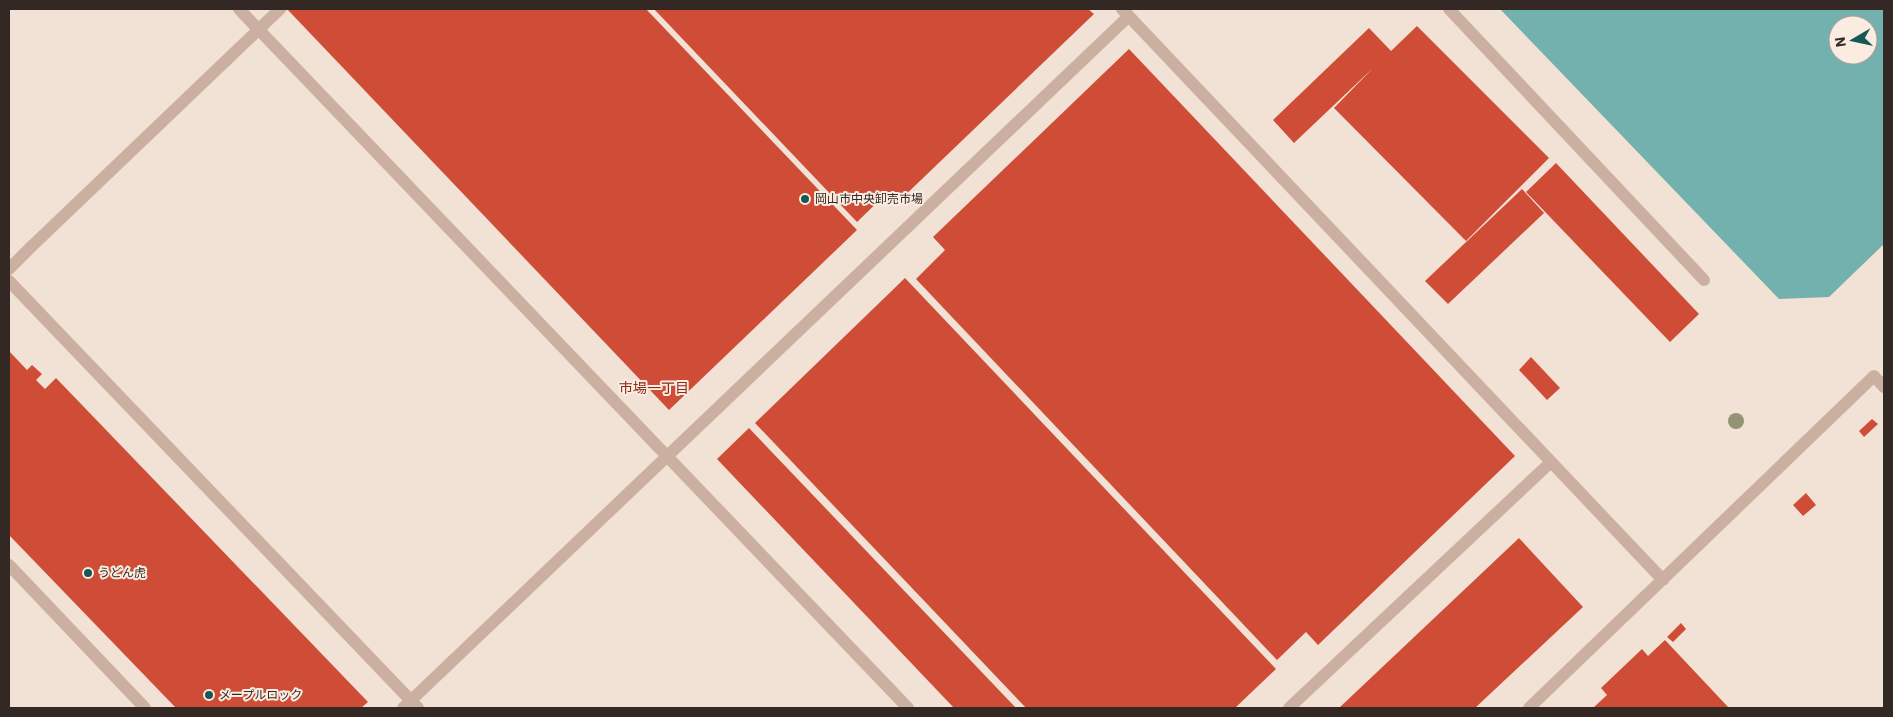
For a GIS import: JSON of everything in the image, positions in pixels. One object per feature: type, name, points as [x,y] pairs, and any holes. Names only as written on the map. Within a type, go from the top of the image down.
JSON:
[{"type":"lane","points":[[239,9],[908,708]]},
{"type":"lane","points":[[9,268],[280,9]]},
{"type":"lane","points":[[1449,9],[1704,280]]},
{"type":"lane","points":[[9,281],[411,706],[1125,12],[1663,580]]},
{"type":"lane","points":[[1530,708],[1874,376],[1884,388]]},
{"type":"lane","points":[[1290,708],[1551,462]]},
{"type":"lane","points":[[9,565],[145,708]]},
{"type":"water","points":[[1500,9],[1884,9],[1884,244],[1829,297],[1779,299]]},
{"type":"building","points":[[287,9],[646,9],[857,230],[669,410]]},
{"type":"building","points":[[654,9],[1088,9],[1094,14],[898,202],[888,192],[857,222]]},
{"type":"building","points":[[1417,26],[1549,158],[1466,241],[1334,108],[1373,68],[1294,143],[1273,120],[1369,28],[1391,51]]},
{"type":"building","points":[[1129,49],[1515,456],[1318,645],[1306,632],[1277,660],[916,279],[945,250],[933,237]]},
{"type":"building","points":[[1556,163],[1699,314],[1670,342],[1526,192]]},
{"type":"building","points":[[1522,189],[1544,213],[1448,304],[1425,281]]},
{"type":"building","points":[[905,278],[1276,669],[1235,708],[1026,708],[755,423]]},
{"type":"building","points":[[9,351],[27,370],[32,365],[42,374],[36,380],[45,389],[56,378],[368,702],[361,708],[176,708],[9,535]]},
{"type":"building","points":[[1531,357],[1560,388],[1547,400],[1519,370]]},
{"type":"building","points":[[1872,419],[1878,424],[1864,437],[1859,431]]},
{"type":"building","points":[[749,428],[1016,708],[954,708],[717,459]]},
{"type":"building","points":[[1806,493],[1816,505],[1803,516],[1793,505]]},
{"type":"building","points":[[1519,538],[1583,607],[1475,708],[1339,708]]},
{"type":"building","points":[[1681,623],[1686,629],[1673,642],[1667,637]]},
{"type":"building","points":[[1665,640],[1729,708],[1593,708],[1607,695],[1601,688],[1642,649],[1648,656]]},
{"type":"place","name":"岡山市中央卸売市場","points":[[805,199]]},
{"type":"place","name":"うどん虎","points":[[88,573]]},
{"type":"place","name":"メープルロック","points":[[209,695]]},
{"type":"district","name":"市場一丁目","points":[[654,388]]}]
